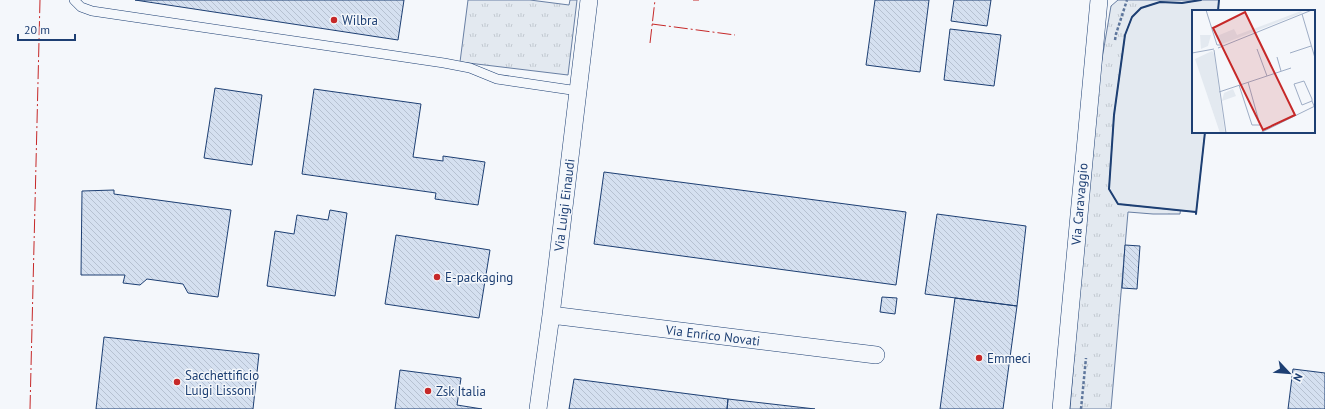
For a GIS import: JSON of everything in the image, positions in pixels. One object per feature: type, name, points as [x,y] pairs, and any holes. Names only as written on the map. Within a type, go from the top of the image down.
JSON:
[{"type":"street","name":"Via Luigi Einaudi","points":[[538,409],[551,315],[589,0]]},
{"type":"street","name":"Via Caravaggio","points":[[1061,409],[1076,234],[1099,0]]},
{"type":"street","name":"Via Enrico Novati","points":[[551,315],[876,356]]},
{"type":"lane","points":[[74,0],[81,7],[92,11],[444,63],[470,68],[497,79],[578,91]]},
{"type":"green space","points":[[468,0],[530,0],[569,5],[570,0],[577,0],[568,75],[460,62]]},
{"type":"green space","points":[[1118,0],[1205,0],[1194,10],[1192,10],[1192,113],[1180,214],[1128,212],[1111,409],[1070,409],[1093,112],[1111,6]]},
{"type":"green space","points":[[1201,0],[1219,0],[1218,10],[1192,10],[1192,133],[1205,133],[1196,214],[1195,212],[1118,204],[1109,189],[1114,115],[1125,35],[1132,17],[1141,8],[1160,2],[1182,3]]},
{"type":"building","name":"Wilbra","points":[[135,0],[404,0],[398,40]]},
{"type":"building","points":[[875,0],[929,0],[920,72],[866,65]]},
{"type":"building","points":[[954,0],[991,0],[987,26],[951,21]]},
{"type":"building","points":[[950,29],[1001,35],[994,86],[944,80]]},
{"type":"building","points":[[215,88],[262,95],[252,165],[204,158]]},
{"type":"building","points":[[314,89],[421,104],[413,157],[443,161],[443,156],[485,162],[478,205],[435,199],[436,193],[302,174]]},
{"type":"building","points":[[604,172],[906,212],[896,285],[594,244]]},
{"type":"building","points":[[114,190],[114,194],[231,210],[218,297],[188,293],[183,284],[147,279],[140,285],[123,283],[125,275],[81,275],[82,191]]},
{"type":"building","points":[[330,210],[347,213],[335,296],[267,286],[275,231],[294,234],[297,215],[328,220]]},
{"type":"building","points":[[937,214],[1026,226],[1017,306],[925,294]]},
{"type":"building","name":"E-packaging","points":[[396,235],[490,250],[479,318],[385,304]]},
{"type":"building","points":[[1125,245],[1140,246],[1137,289],[1122,288]]},
{"type":"building","points":[[882,297],[897,298],[895,314],[880,312]]},
{"type":"building","name":"Emmeci","points":[[955,298],[1017,306],[1003,409],[940,409]]},
{"type":"building","name":"Sacchettificio Luigi Lissoni","points":[[104,337],[259,354],[253,409],[96,409]]},
{"type":"building","points":[[1293,369],[1325,373],[1325,409],[1288,409]]},
{"type":"building","name":"Zsk Italia","points":[[400,370],[461,378],[457,405],[482,409],[395,409]]},
{"type":"building","points":[[574,379],[728,399],[727,409],[569,409]]},
{"type":"building","points":[[728,399],[815,409],[727,409]]},
{"type":"wall","points":[[1201,0],[1182,3],[1160,2],[1141,8],[1132,17],[1125,35],[1114,115],[1109,189],[1118,204],[1196,212],[1196,214],[1205,133]]},
{"type":"wall","points":[[1218,10],[1219,0]]},
{"type":"power","points":[[30,409],[40,0]]},
{"type":"power","points":[[650,43],[655,0]]},
{"type":"power","points":[[693,0],[699,0]]},
{"type":"power","points":[[652,24],[735,35]]},
{"type":"place","name":"Wilbra","points":[[334,20]]},
{"type":"place","name":"E-packaging","points":[[437,277]]},
{"type":"place","name":"Emmeci","points":[[979,358]]},
{"type":"place","name":"Sacchettificio Luigi Lissoni","points":[[177,382]]},
{"type":"place","name":"Zsk Italia","points":[[428,391]]}]
